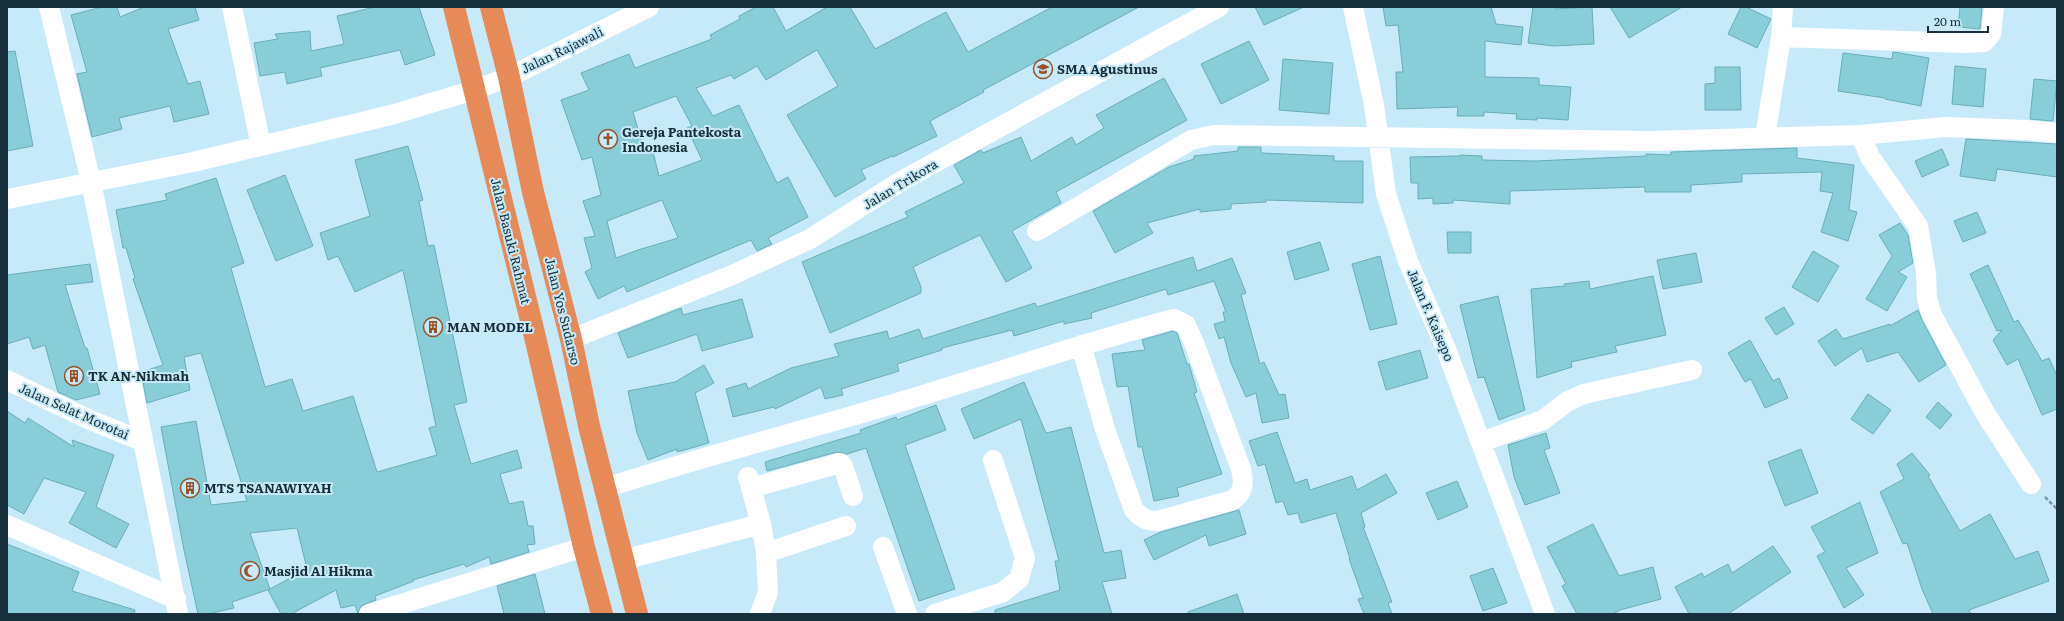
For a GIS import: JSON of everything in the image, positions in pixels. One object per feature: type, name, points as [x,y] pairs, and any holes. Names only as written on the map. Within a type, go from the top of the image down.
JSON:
[{"type":"highway","name":"Jalan Basuki Rahmat","points":[[454,7],[535,337],[584,547],[602,614]]},
{"type":"highway","name":"Jalan Yos Sudarso","points":[[491,7],[509,76],[533,192],[571,339],[589,426],[637,614]]},
{"type":"street","points":[[49,7],[91,182],[142,441],[177,607]]},
{"type":"street","points":[[232,7],[261,146]]},
{"type":"street","name":"Jalan Rajawali","points":[[7,198],[193,162],[391,115],[474,90],[509,76],[649,7]]},
{"type":"street","name":"Jalan Trikora","points":[[571,339],[730,276],[810,239],[903,180],[1220,7]]},
{"type":"street","name":"Jalan F. Kaisepo","points":[[1353,7],[1374,105],[1376,137],[1386,194],[1408,261],[1446,349],[1545,614]]},
{"type":"street","points":[[1765,137],[1781,37],[1783,7]]},
{"type":"street","points":[[1781,37],[1966,43],[1984,42],[1991,34],[1994,7]]},
{"type":"street","points":[[1038,231],[1191,140],[1214,135],[1649,141],[1862,135],[1946,127],[2026,130],[2057,133]]},
{"type":"street","points":[[1862,135],[1870,157],[1918,226],[1926,273],[1927,299],[1932,315],[1985,413],[2031,484]]},
{"type":"street","points":[[605,488],[674,466],[913,398],[1081,345],[1174,319],[1186,325],[1241,469],[1244,484],[1240,495],[1233,500],[1157,520],[1148,521],[1139,516],[1134,510],[1105,429],[1081,345]]},
{"type":"street","points":[[1481,442],[1543,420],[1568,401],[1584,394],[1692,370]]},
{"type":"street","name":"Jalan Selat Morotai","points":[[7,380],[90,420],[142,441]]},
{"type":"street","points":[[935,614],[1003,592],[1019,579],[1024,558],[993,460]]},
{"type":"street","points":[[760,614],[768,592],[766,554],[761,524],[750,482],[840,463],[843,466],[853,496]]},
{"type":"street","points":[[623,560],[761,524]]},
{"type":"street","points":[[7,525],[177,607]]},
{"type":"street","points":[[766,554],[846,526]]},
{"type":"street","points":[[369,614],[584,547]]},
{"type":"street","points":[[883,547],[907,614]]},
{"type":"building","points":[[102,7],[117,7],[120,17],[144,7],[195,7],[199,20],[168,29],[188,84],[200,81],[209,114],[174,122],[170,106],[119,118],[122,129],[92,137],[77,74],[87,72],[71,15]]},
{"type":"building","points":[[375,7],[419,7],[435,55],[405,65],[400,50],[320,68],[322,76],[287,84],[285,72],[260,76],[254,43],[278,39],[275,34],[310,31],[311,51],[344,44],[337,16]]},
{"type":"building","points":[[756,7],[773,7],[786,31],[827,7],[850,7],[875,49],[946,12],[968,52],[1052,7],[1139,7],[983,90],[984,92],[930,121],[937,136],[893,157],[892,156],[861,170],[866,179],[835,197],[787,115],[838,86],[817,50],[766,80],[757,66],[734,79],[731,75],[696,88],[713,116],[739,105],[777,183],[788,177],[808,217],[768,238],[772,244],[757,251],[751,240],[627,292],[624,286],[598,299],[585,272],[592,268],[584,238],[595,236],[583,201],[601,195],[592,157],[582,160],[561,100],[589,90],[581,73],[629,54],[635,68],[712,39],[710,35],[740,19],[739,16]],"holes":[[[676,96],[692,126],[687,128],[702,160],[659,176],[652,148],[644,150],[633,112]],[[662,200],[678,238],[616,258],[607,221]]]},
{"type":"building","points":[[1255,7],[1304,7],[1264,25]]},
{"type":"building","points":[[1383,7],[1491,7],[1496,24],[1523,27],[1521,45],[1485,41],[1485,77],[1539,78],[1539,85],[1571,87],[1568,120],[1537,118],[1537,120],[1516,119],[1517,114],[1484,112],[1484,116],[1457,116],[1458,107],[1397,109],[1396,72],[1403,72],[1398,25],[1386,26]]},
{"type":"building","points":[[1533,7],[1556,7],[1555,9],[1592,7],[1594,44],[1553,46],[1528,43]]},
{"type":"building","points":[[1610,7],[1682,7],[1629,38]]},
{"type":"building","points":[[1741,7],[1746,7],[1771,19],[1757,48],[1728,34]]},
{"type":"building","points":[[1960,7],[1982,7],[1980,29],[1958,27]]},
{"type":"building","points":[[1249,41],[1269,80],[1221,104],[1201,64]]},
{"type":"building","points":[[15,51],[33,146],[7,151],[7,52]]},
{"type":"building","points":[[1893,52],[1929,58],[1921,106],[1885,98],[1838,91],[1843,53],[1892,59]]},
{"type":"building","points":[[1283,59],[1333,63],[1329,114],[1279,110]]},
{"type":"building","points":[[1955,66],[1986,69],[1983,107],[1952,104]]},
{"type":"building","points":[[1715,67],[1740,67],[1741,110],[1705,110],[1705,84],[1715,83]]},
{"type":"building","points":[[1164,78],[1187,120],[1056,192],[1061,203],[1012,231],[1032,268],[1006,282],[980,235],[913,267],[921,287],[921,293],[830,333],[802,262],[908,217],[905,212],[964,183],[954,165],[981,150],[983,153],[1021,137],[1031,161],[1072,137],[1076,145],[1104,128],[1096,115]]},
{"type":"building","points":[[2034,79],[2057,81],[2053,121],[2030,119]]},
{"type":"building","points":[[1966,139],[2057,144],[2057,177],[1997,169],[1995,181],[1960,176]]},
{"type":"building","points":[[408,146],[423,200],[419,201],[428,246],[434,245],[467,402],[454,405],[471,464],[517,450],[522,468],[500,474],[509,504],[523,501],[528,526],[533,526],[535,544],[527,545],[529,552],[491,564],[489,557],[466,567],[464,564],[413,580],[414,581],[375,596],[376,600],[361,606],[358,614],[355,605],[341,608],[336,590],[291,614],[281,614],[268,590],[270,589],[232,602],[234,608],[208,614],[198,614],[184,550],[161,427],[196,421],[211,505],[247,501],[201,353],[184,357],[190,390],[147,403],[141,372],[163,365],[133,279],[135,278],[126,248],[123,248],[116,210],[167,200],[165,194],[216,178],[244,263],[231,268],[265,387],[292,379],[303,411],[353,396],[377,472],[437,455],[429,428],[436,426],[403,270],[355,292],[338,256],[328,260],[320,233],[370,216],[355,160]],"holes":[[[297,528],[307,569],[270,589],[250,533]]]},
{"type":"building","points":[[1238,147],[1261,147],[1261,153],[1334,156],[1334,161],[1363,161],[1363,203],[1266,200],[1266,202],[1231,204],[1231,209],[1200,212],[1200,209],[1147,223],[1153,233],[1115,253],[1093,211],[1169,167],[1194,159],[1194,156],[1238,151]]},
{"type":"building","points":[[1797,148],[1797,158],[1854,165],[1849,210],[1857,212],[1848,241],[1821,232],[1833,193],[1820,191],[1822,172],[1742,174],[1742,182],[1691,185],[1691,192],[1645,192],[1645,187],[1510,191],[1510,204],[1453,200],[1453,203],[1433,204],[1433,198],[1418,199],[1418,183],[1411,183],[1410,157],[1460,155],[1482,156],[1482,160],[1536,161],[1646,156],[1646,154],[1671,155],[1671,152]]},
{"type":"building","points":[[1942,149],[1949,165],[1922,177],[1915,161]]},
{"type":"building","points":[[285,175],[313,246],[276,261],[247,190]]},
{"type":"building","points":[[1977,212],[1986,233],[1963,242],[1954,221]]},
{"type":"building","points":[[1900,223],[1908,235],[1913,263],[1898,272],[1907,277],[1887,311],[1866,299],[1892,256],[1879,235]]},
{"type":"building","points":[[1447,232],[1471,232],[1471,253],[1448,253]]},
{"type":"building","points":[[1320,242],[1329,270],[1295,280],[1287,252]]},
{"type":"building","points":[[1813,251],[1839,266],[1818,302],[1792,287]]},
{"type":"building","points":[[1696,253],[1702,282],[1663,289],[1657,260]]},
{"type":"building","points":[[1380,256],[1397,324],[1370,330],[1352,264]]},
{"type":"building","points":[[1193,257],[1197,271],[1232,258],[1246,293],[1241,295],[1260,364],[1264,362],[1279,395],[1285,394],[1289,418],[1262,423],[1256,393],[1246,397],[1231,363],[1224,337],[1219,339],[1214,324],[1225,321],[1223,312],[1226,312],[1214,281],[1168,295],[1166,289],[1091,313],[1092,318],[1064,324],[1064,321],[1014,336],[1012,330],[942,348],[942,350],[897,364],[899,371],[841,389],[843,395],[825,399],[821,387],[775,409],[774,407],[733,417],[726,389],[746,383],[748,389],[791,368],[839,356],[834,344],[887,331],[889,339],[919,329],[923,339],[1035,303],[1037,307]]},
{"type":"building","points":[[90,264],[93,282],[65,285],[85,348],[87,348],[100,394],[76,400],[58,392],[45,345],[33,349],[29,337],[7,344],[7,275]]},
{"type":"building","points":[[1988,265],[2014,322],[2018,320],[2042,361],[2049,358],[2057,376],[2057,409],[2042,415],[2018,359],[2007,365],[1993,340],[2002,330],[1997,331],[1970,274]]},
{"type":"building","points":[[1653,276],[1666,335],[1615,346],[1617,352],[1571,362],[1572,367],[1537,378],[1531,289],[1565,286],[1564,284],[1589,281],[1590,289]]},
{"type":"building","points":[[1498,296],[1525,410],[1499,420],[1484,377],[1478,378],[1460,305]]},
{"type":"building","points":[[742,299],[753,337],[702,351],[697,334],[628,358],[618,333],[681,308],[683,315]]},
{"type":"building","points":[[1784,307],[1794,324],[1776,335],[1765,318]]},
{"type":"building","points":[[1918,310],[1946,365],[1919,382],[1898,352],[1867,362],[1862,348],[1835,366],[1818,341],[1836,329],[1843,339],[1890,324],[1890,326]]},
{"type":"building","points":[[1173,331],[1177,333],[1187,364],[1189,364],[1197,392],[1194,393],[1222,474],[1177,488],[1179,496],[1154,501],[1142,447],[1138,447],[1128,386],[1117,387],[1112,354],[1145,350],[1142,340]]},
{"type":"building","points":[[1750,340],[1773,381],[1779,378],[1788,398],[1765,408],[1751,379],[1745,382],[1728,353]]},
{"type":"building","points":[[1420,350],[1428,378],[1386,390],[1378,362]]},
{"type":"building","points":[[704,365],[714,383],[695,393],[709,443],[677,452],[677,449],[648,460],[637,433],[628,391],[675,382]]},
{"type":"building","points":[[1024,382],[1046,433],[1071,427],[1104,553],[1121,550],[1126,578],[1102,582],[1112,614],[995,614],[995,610],[1060,590],[1055,561],[1059,561],[1021,419],[974,439],[961,409]]},
{"type":"building","points":[[1868,394],[1891,410],[1873,434],[1851,419]]},
{"type":"building","points":[[1938,402],[1952,415],[1940,429],[1926,417]]},
{"type":"building","points":[[936,405],[946,430],[905,445],[955,589],[919,601],[866,448],[847,454],[837,452],[767,471],[765,462],[861,433],[860,430],[896,417],[897,420]]},
{"type":"building","points":[[7,411],[25,423],[28,418],[74,447],[72,440],[114,455],[96,507],[129,524],[116,548],[69,523],[86,492],[44,478],[24,514],[7,505]]},
{"type":"building","points":[[1277,432],[1295,483],[1307,479],[1310,490],[1352,476],[1357,490],[1386,474],[1397,493],[1361,513],[1365,527],[1363,527],[1392,602],[1388,603],[1392,614],[1364,614],[1358,599],[1363,598],[1349,559],[1336,513],[1301,523],[1298,513],[1288,515],[1283,501],[1276,503],[1265,464],[1258,466],[1249,441]]},
{"type":"building","points":[[1546,433],[1550,448],[1544,450],[1560,493],[1525,505],[1514,477],[1508,445]]},
{"type":"building","points":[[1801,449],[1818,493],[1785,506],[1768,462]]},
{"type":"building","points":[[1912,453],[1930,475],[1928,476],[1960,531],[1990,514],[2015,559],[2038,551],[2049,581],[1969,610],[1971,614],[1933,614],[1922,589],[1907,543],[1903,544],[1880,492],[1904,479],[1897,464]]},
{"type":"building","points":[[1457,481],[1468,507],[1438,520],[1426,493]]},
{"type":"building","points":[[1860,502],[1878,553],[1846,568],[1864,595],[1844,608],[1817,556],[1825,552],[1811,527]]},
{"type":"building","points":[[1239,510],[1246,534],[1209,546],[1206,535],[1154,560],[1144,540],[1161,532]]},
{"type":"building","points":[[1593,524],[1619,576],[1653,567],[1661,599],[1620,610],[1613,614],[1577,614],[1562,586],[1566,584],[1547,547]]},
{"type":"building","points":[[7,544],[79,572],[72,591],[135,610],[134,614],[7,614]]},
{"type":"building","points":[[1773,546],[1791,572],[1728,614],[1689,614],[1675,587],[1702,573],[1704,577],[1728,564],[1732,573]]},
{"type":"building","points":[[1493,568],[1507,603],[1483,611],[1470,576]]},
{"type":"building","points":[[535,574],[545,614],[504,614],[497,586]]},
{"type":"building","points":[[1237,594],[1244,614],[1188,614],[1188,612]]},
{"type":"place","name":"SMA Agustinus","points":[[1043,69]]},
{"type":"place","name":"Gereja Pantekosta Indonesia","points":[[608,139]]},
{"type":"place","name":"MAN MODEL","points":[[433,327]]},
{"type":"place","name":"TK AN-Nikmah","points":[[74,376]]},
{"type":"place","name":"MTS TSANAWIYAH","points":[[190,488]]},
{"type":"place","name":"Masjid Al Hikma","points":[[250,571]]}]
